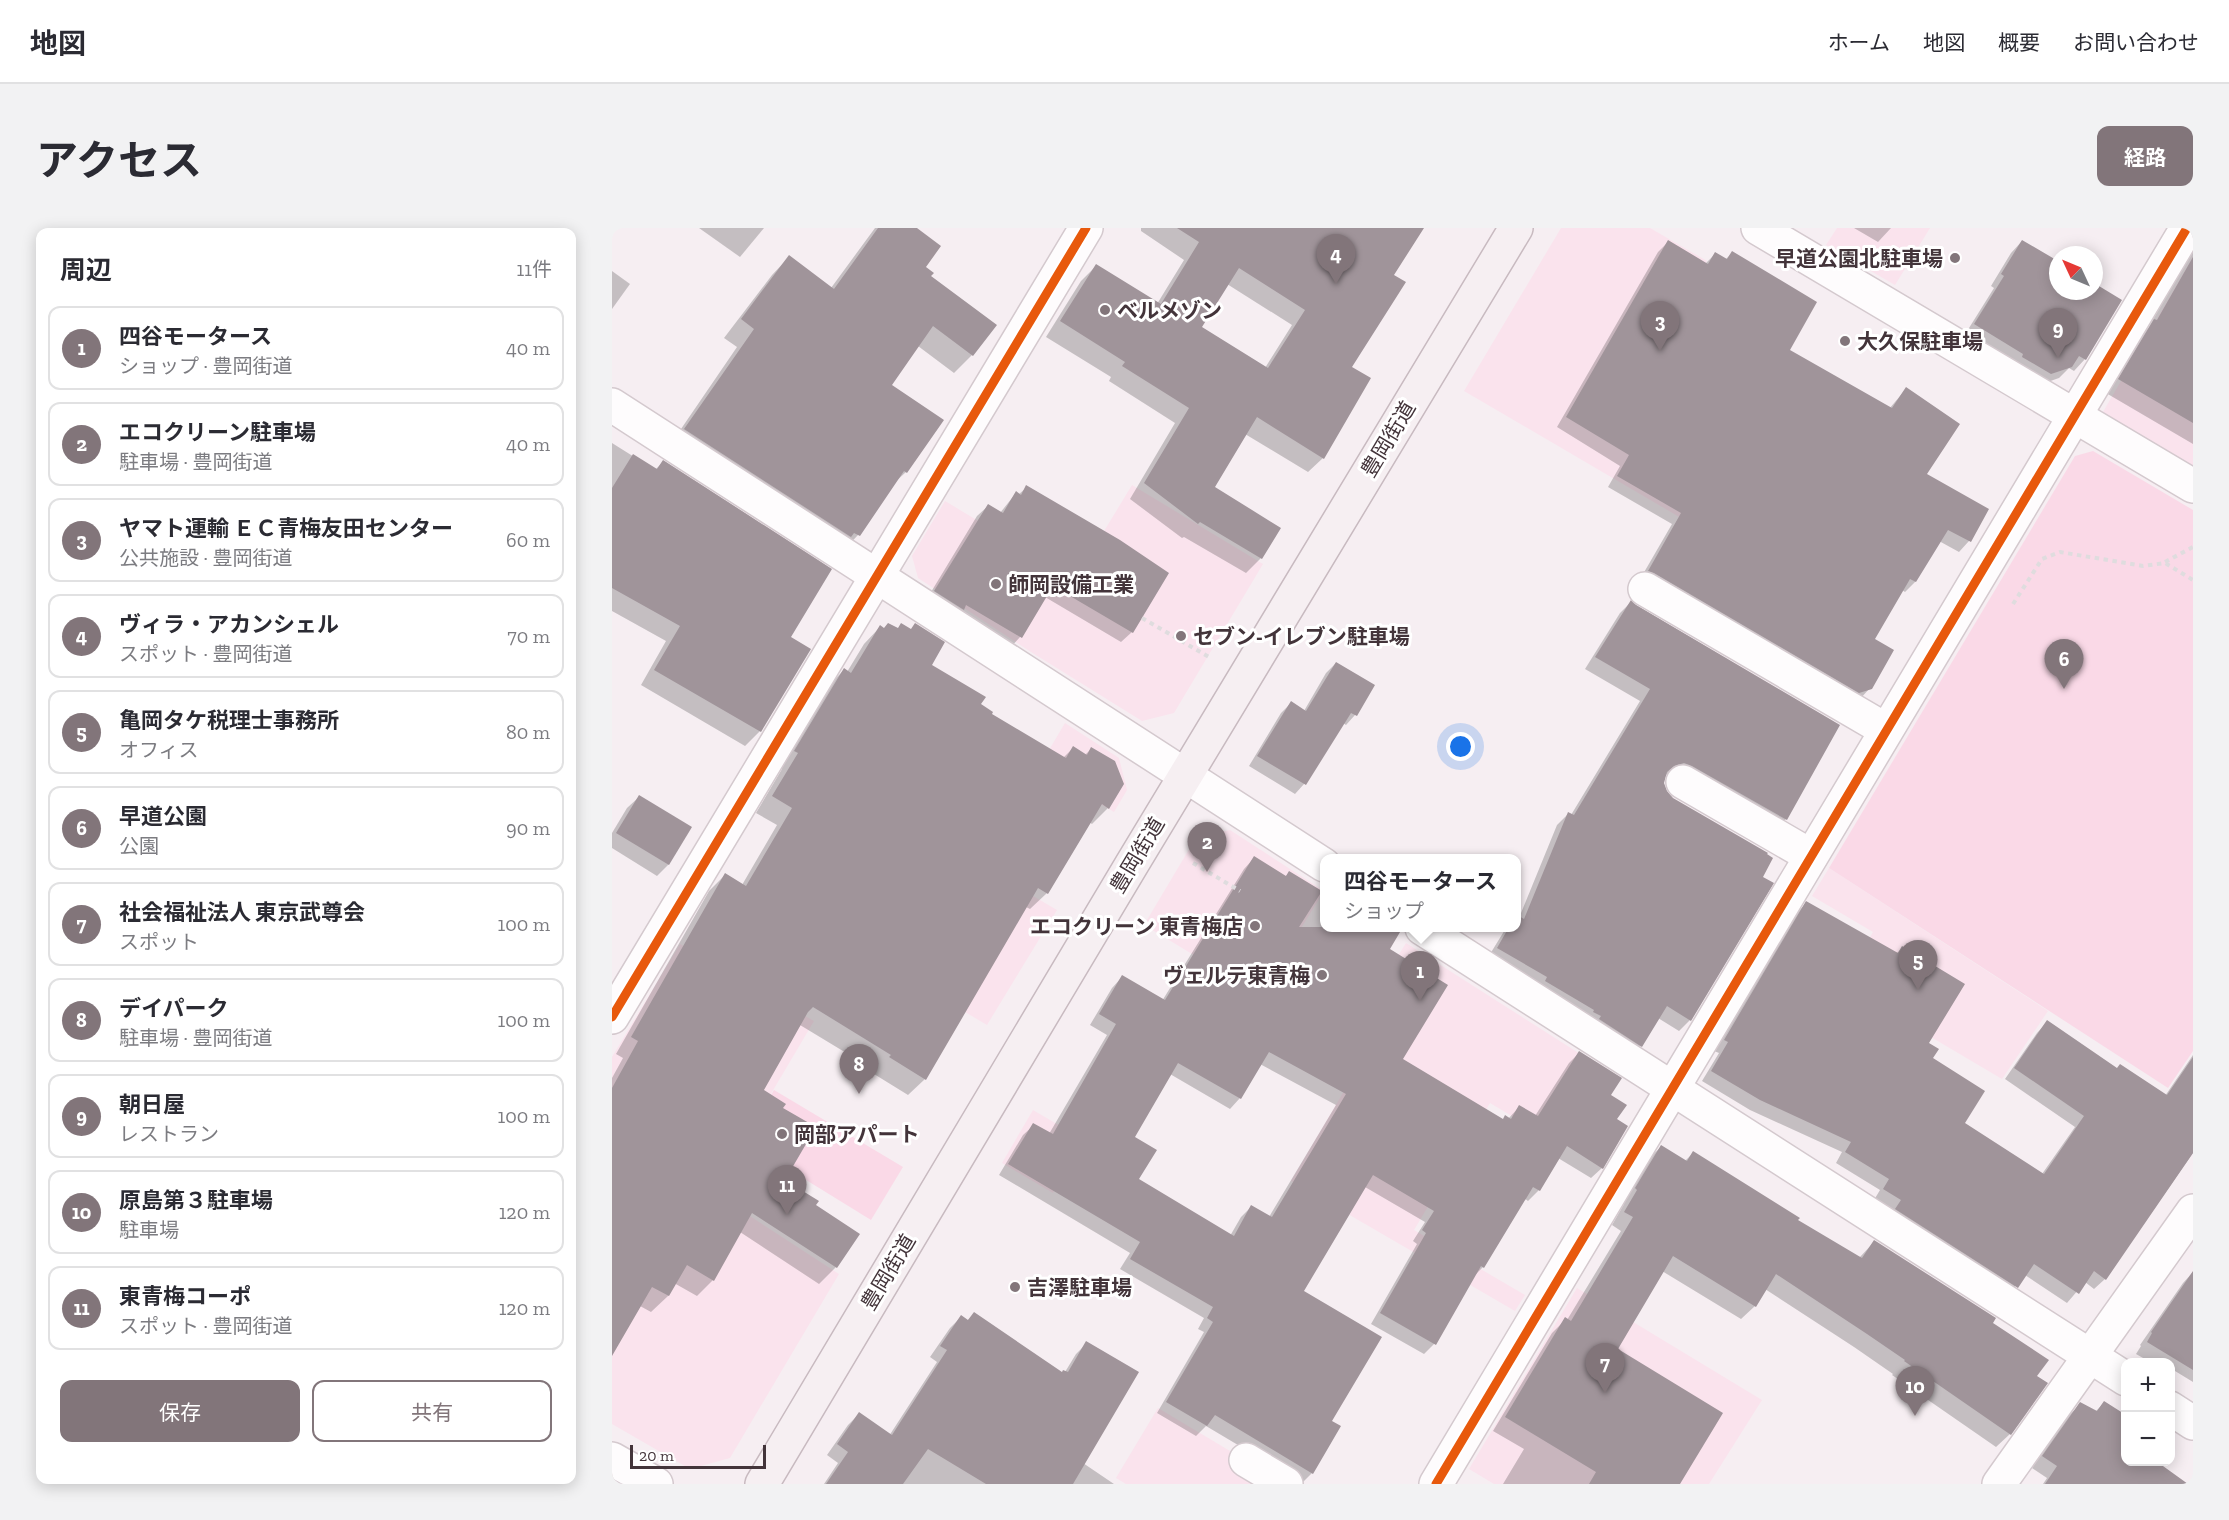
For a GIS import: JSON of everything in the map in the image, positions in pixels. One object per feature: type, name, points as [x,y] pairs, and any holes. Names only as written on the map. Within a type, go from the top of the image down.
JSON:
[{"type":"main road","name":"豊岡街道","points":[[762,1484],[1516,228]]},
{"type":"street","points":[[612,1017],[1086,228]]},
{"type":"street","points":[[1758,228],[2193,486]]},
{"type":"street","points":[[1436,1484],[2187,228]]},
{"type":"street","points":[[612,405],[1320,862]]},
{"type":"street","points":[[1645,589],[1886,730]]},
{"type":"street","points":[[1683,782],[1811,856]]},
{"type":"street","points":[[1430,932],[2121,1375]]},
{"type":"street","points":[[1999,1484],[2193,1211]]},
{"type":"street","points":[[2175,1411],[2193,1423]]},
{"type":"street","points":[[612,1459],[656,1484]]},
{"type":"street","points":[[1246,1460],[1286,1484]]},
{"type":"path","points":[[1968,594],[2000,614],[2011,608],[2042,560],[2060,552],[2143,566],[2165,563],[2193,547]]},
{"type":"path","points":[[2165,563],[2193,580]]},
{"type":"path","points":[[1142,618],[1212,659]]},
{"type":"path","points":[[1193,863],[1240,891]]},
{"type":"shaded area","points":[[1561,228],[1650,228],[1707,261],[1669,325],[1804,590],[1464,391]]},
{"type":"shaded area","points":[[1837,228],[1930,228],[1895,285],[1826,245]]},
{"type":"shaded area","points":[[2193,257],[2193,468],[2103,412]]},
{"type":"shaded area","points":[[2093,451],[2193,510],[2193,1051],[2168,1088],[1829,868],[2075,456]]},
{"type":"shaded area","points":[[1132,485],[1263,564],[1174,713],[1142,721],[918,578],[912,556],[945,501],[1075,579]]},
{"type":"shaded area","points":[[1065,723],[1119,758],[1127,790],[1114,812],[1039,767]]},
{"type":"shaded area","points":[[1230,830],[1320,888],[1320,898],[1260,995],[1144,925],[1197,836]]},
{"type":"shaded area","points":[[925,833],[1057,910],[987,1025],[857,948]]},
{"type":"shaded area","points":[[1829,868],[2048,1011],[2002,1079],[1843,985],[1873,932],[1812,896]]},
{"type":"shaded area","points":[[1406,943],[1588,1059],[1542,1134],[1490,1103],[1414,1230],[1525,1295],[1515,1311],[1291,1181],[1364,1057],[1343,1044]]},
{"type":"shaded area","points":[[680,944],[814,1021],[713,1192],[839,1274],[730,1458],[690,1469],[612,1424],[612,1057]]},
{"type":"shaded area","points":[[774,1090],[903,1167],[871,1220],[743,1141]]},
{"type":"shaded area","points":[[1033,1110],[1084,1140],[1053,1193],[1002,1163]]},
{"type":"shaded area","points":[[1577,1288],[1762,1400],[1709,1484],[1494,1484],[1469,1469]]},
{"type":"shaded area","points":[[1158,1408],[1235,1454],[1229,1466],[1259,1484],[1126,1484],[1116,1478]]},
{"type":"building","points":[[878,228],[917,228],[941,246],[926,267],[934,273],[931,276],[997,325],[973,356],[933,326],[892,385],[944,420],[907,473],[904,471],[860,536],[854,533],[851,537],[684,429],[754,329],[741,319],[789,255],[834,289]]},
{"type":"building","points":[[1177,228],[1424,228],[1394,275],[1406,282],[1352,367],[1371,378],[1324,459],[1257,417],[1215,487],[1281,528],[1262,559],[1200,522],[1198,524],[1144,483],[1189,408],[1122,366],[1125,362],[1060,321],[1096,264],[1161,304],[1199,242]],"holes":[[[1239,268],[1305,310],[1268,368],[1202,327]]]},
{"type":"building","points":[[1668,240],[1708,264],[1715,252],[1727,259],[1732,251],[1817,302],[1790,350],[1892,408],[1906,387],[1960,424],[1927,474],[1989,509],[1971,542],[1948,530],[1916,582],[1910,579],[1875,639],[1894,650],[1872,689],[1859,693],[1648,571],[1681,513],[1617,476],[1629,455],[1566,417]]},
{"type":"building","points":[[2022,240],[2049,256],[2049,300],[2103,300],[2103,288],[2122,300],[2086,360],[2079,356],[2072,367],[2051,374],[1974,324],[2004,276],[2001,274]]},
{"type":"building","points":[[2193,257],[2193,423],[2118,379],[2154,319],[2157,320]]},
{"type":"building","points":[[633,454],[657,469],[663,460],[832,569],[791,637],[811,649],[761,732],[654,670],[680,626],[612,588],[612,488]]},
{"type":"building","points":[[1026,485],[1120,540],[1169,573],[1133,633],[1053,586],[1022,638],[966,605],[964,610],[934,591],[988,504],[1003,513],[1016,491],[1021,495]]},
{"type":"building","points":[[1631,600],[1840,725],[1787,820],[1692,766],[1684,763],[1674,766],[1667,772],[1664,783],[1673,798],[1773,858],[1763,877],[1774,883],[1691,1021],[1667,1006],[1642,1047],[1599,1019],[1601,1016],[1593,1012],[1594,1010],[1545,981],[1547,977],[1497,948],[1506,932],[1521,932],[1521,917],[1524,919],[1568,812],[1574,815],[1650,689],[1595,657]]},
{"type":"building","points":[[888,623],[898,628],[901,623],[911,629],[915,623],[945,642],[932,665],[986,697],[981,704],[993,712],[992,714],[1066,758],[1073,746],[1087,755],[1091,747],[1115,761],[1124,784],[1109,809],[1102,804],[1048,894],[1038,888],[926,1080],[889,1057],[891,1055],[813,1007],[808,1012],[764,1090],[786,1104],[783,1108],[816,1127],[785,1180],[819,1201],[816,1205],[860,1234],[837,1268],[752,1213],[714,1281],[687,1265],[669,1296],[652,1287],[612,1356],[612,1088],[638,1041],[631,1037],[725,873],[746,886],[792,808],[772,796],[798,753],[794,751],[844,668],[851,673],[880,625],[884,628]]},
{"type":"building","points":[[1336,662],[1375,685],[1357,716],[1351,713],[1306,785],[1257,756],[1291,701],[1306,711]]},
{"type":"building","points":[[639,795],[692,827],[669,865],[616,833]]},
{"type":"building","points":[[1254,856],[1286,876],[1289,871],[1320,890],[1320,894],[1299,927],[1320,927],[1320,932],[1400,932],[1390,949],[1448,985],[1403,1059],[1503,1119],[1505,1115],[1511,1119],[1519,1105],[1538,1116],[1579,1051],[1622,1078],[1611,1095],[1627,1105],[1617,1119],[1628,1126],[1603,1169],[1567,1146],[1540,1191],[1533,1187],[1484,1268],[1481,1266],[1436,1345],[1380,1313],[1426,1233],[1422,1230],[1434,1211],[1373,1175],[1304,1291],[1382,1337],[1332,1421],[1341,1426],[1313,1474],[1215,1415],[1207,1426],[1166,1402],[1213,1322],[1207,1318],[1213,1307],[1130,1259],[1140,1242],[1008,1164],[1033,1123],[1053,1134],[1116,1024],[1099,1014],[1122,975],[1165,1000]],"holes":[[[1269,1052],[1346,1094],[1272,1217],[1251,1205],[1234,1236],[1139,1179],[1157,1150],[1135,1137],[1178,1063],[1241,1099]]]},
{"type":"building","points":[[1806,901],[1898,953],[1902,946],[1965,984],[1929,1043],[1939,1049],[1933,1058],[1985,1091],[1965,1123],[2044,1174],[2084,1116],[2014,1068],[2047,1020],[2117,1068],[2120,1064],[2167,1095],[2193,1057],[2193,1153],[2106,1280],[2094,1271],[2079,1294],[2034,1264],[2018,1288],[1895,1209],[1901,1200],[1883,1189],[1889,1179],[1845,1152],[1851,1142],[1760,1100],[1711,1071],[1728,1042],[1724,1040]]},
{"type":"building","points":[[1661,1145],[1687,1161],[1693,1151],[1800,1218],[1798,1220],[1862,1258],[1874,1240],[1996,1318],[1993,1323],[2049,1360],[2037,1376],[2048,1383],[2011,1435],[1905,1360],[1776,1274],[1756,1307],[1673,1256],[1618,1349],[1723,1413],[1680,1484],[1589,1484],[1596,1472],[1505,1417],[1565,1317],[1571,1321],[1633,1217],[1624,1212],[1637,1190],[1635,1188]]},
{"type":"building","points":[[2193,1271],[2193,1370],[2147,1342],[2151,1332]]},
{"type":"building","points":[[974,1312],[1062,1372],[1063,1370],[1068,1372],[1086,1341],[1139,1372],[1073,1484],[986,1484],[928,1449],[903,1484],[826,1484],[848,1452],[837,1444],[859,1412],[892,1435],[947,1350],[940,1346],[961,1315],[968,1320]]},
{"type":"building","points":[[2104,1401],[2121,1412],[2121,1466],[2163,1466],[2188,1484],[2045,1484],[2057,1466],[2042,1456],[2080,1402],[2097,1411]]},
{"type":"cycle path","points":[[612,1017],[1086,228]]},
{"type":"cycle path","points":[[1436,1484],[2187,228]]},
{"type":"place","name":"早道公園北駐車場","points":[[1955,258]]},
{"type":"place","name":"ヴィラ・アカンシェル","points":[[1336,284]]},
{"type":"place","name":"ベルメゾン","points":[[1105,310]]},
{"type":"place","name":"大久保駐車場","points":[[1845,341]]},
{"type":"place","name":"ヤマト運輸 ＥＣ青梅友田センター","points":[[1660,351]]},
{"type":"place","name":"朝日屋","points":[[2058,358]]},
{"type":"place","name":"師岡設備工業","points":[[996,584]]},
{"type":"place","name":"セブン-イレブン駐車場","points":[[1181,636]]},
{"type":"place","name":"早道公園","points":[[2064,689]]},
{"type":"place","name":"エコクリーン駐車場","points":[[1207,872]]},
{"type":"place","name":"エコクリーン 東青梅店","points":[[1255,926]]},
{"type":"place","name":"ヴェルテ東青梅","points":[[1322,975]]},
{"type":"place","name":"亀岡タケ税理士事務所","points":[[1918,990]]},
{"type":"place","name":"四谷モータース","points":[[1420,1001]]},
{"type":"place","name":"デイパーク","points":[[859,1094]]},
{"type":"place","name":"岡部アパート","points":[[782,1134]]},
{"type":"place","name":"東青梅コーポ","points":[[787,1215]]},
{"type":"place","name":"吉澤駐車場","points":[[1015,1287]]},
{"type":"place","name":"社会福祉法人 東京武尊会","points":[[1605,1393]]},
{"type":"place","name":"原島第３駐車場","points":[[1915,1416]]}]
